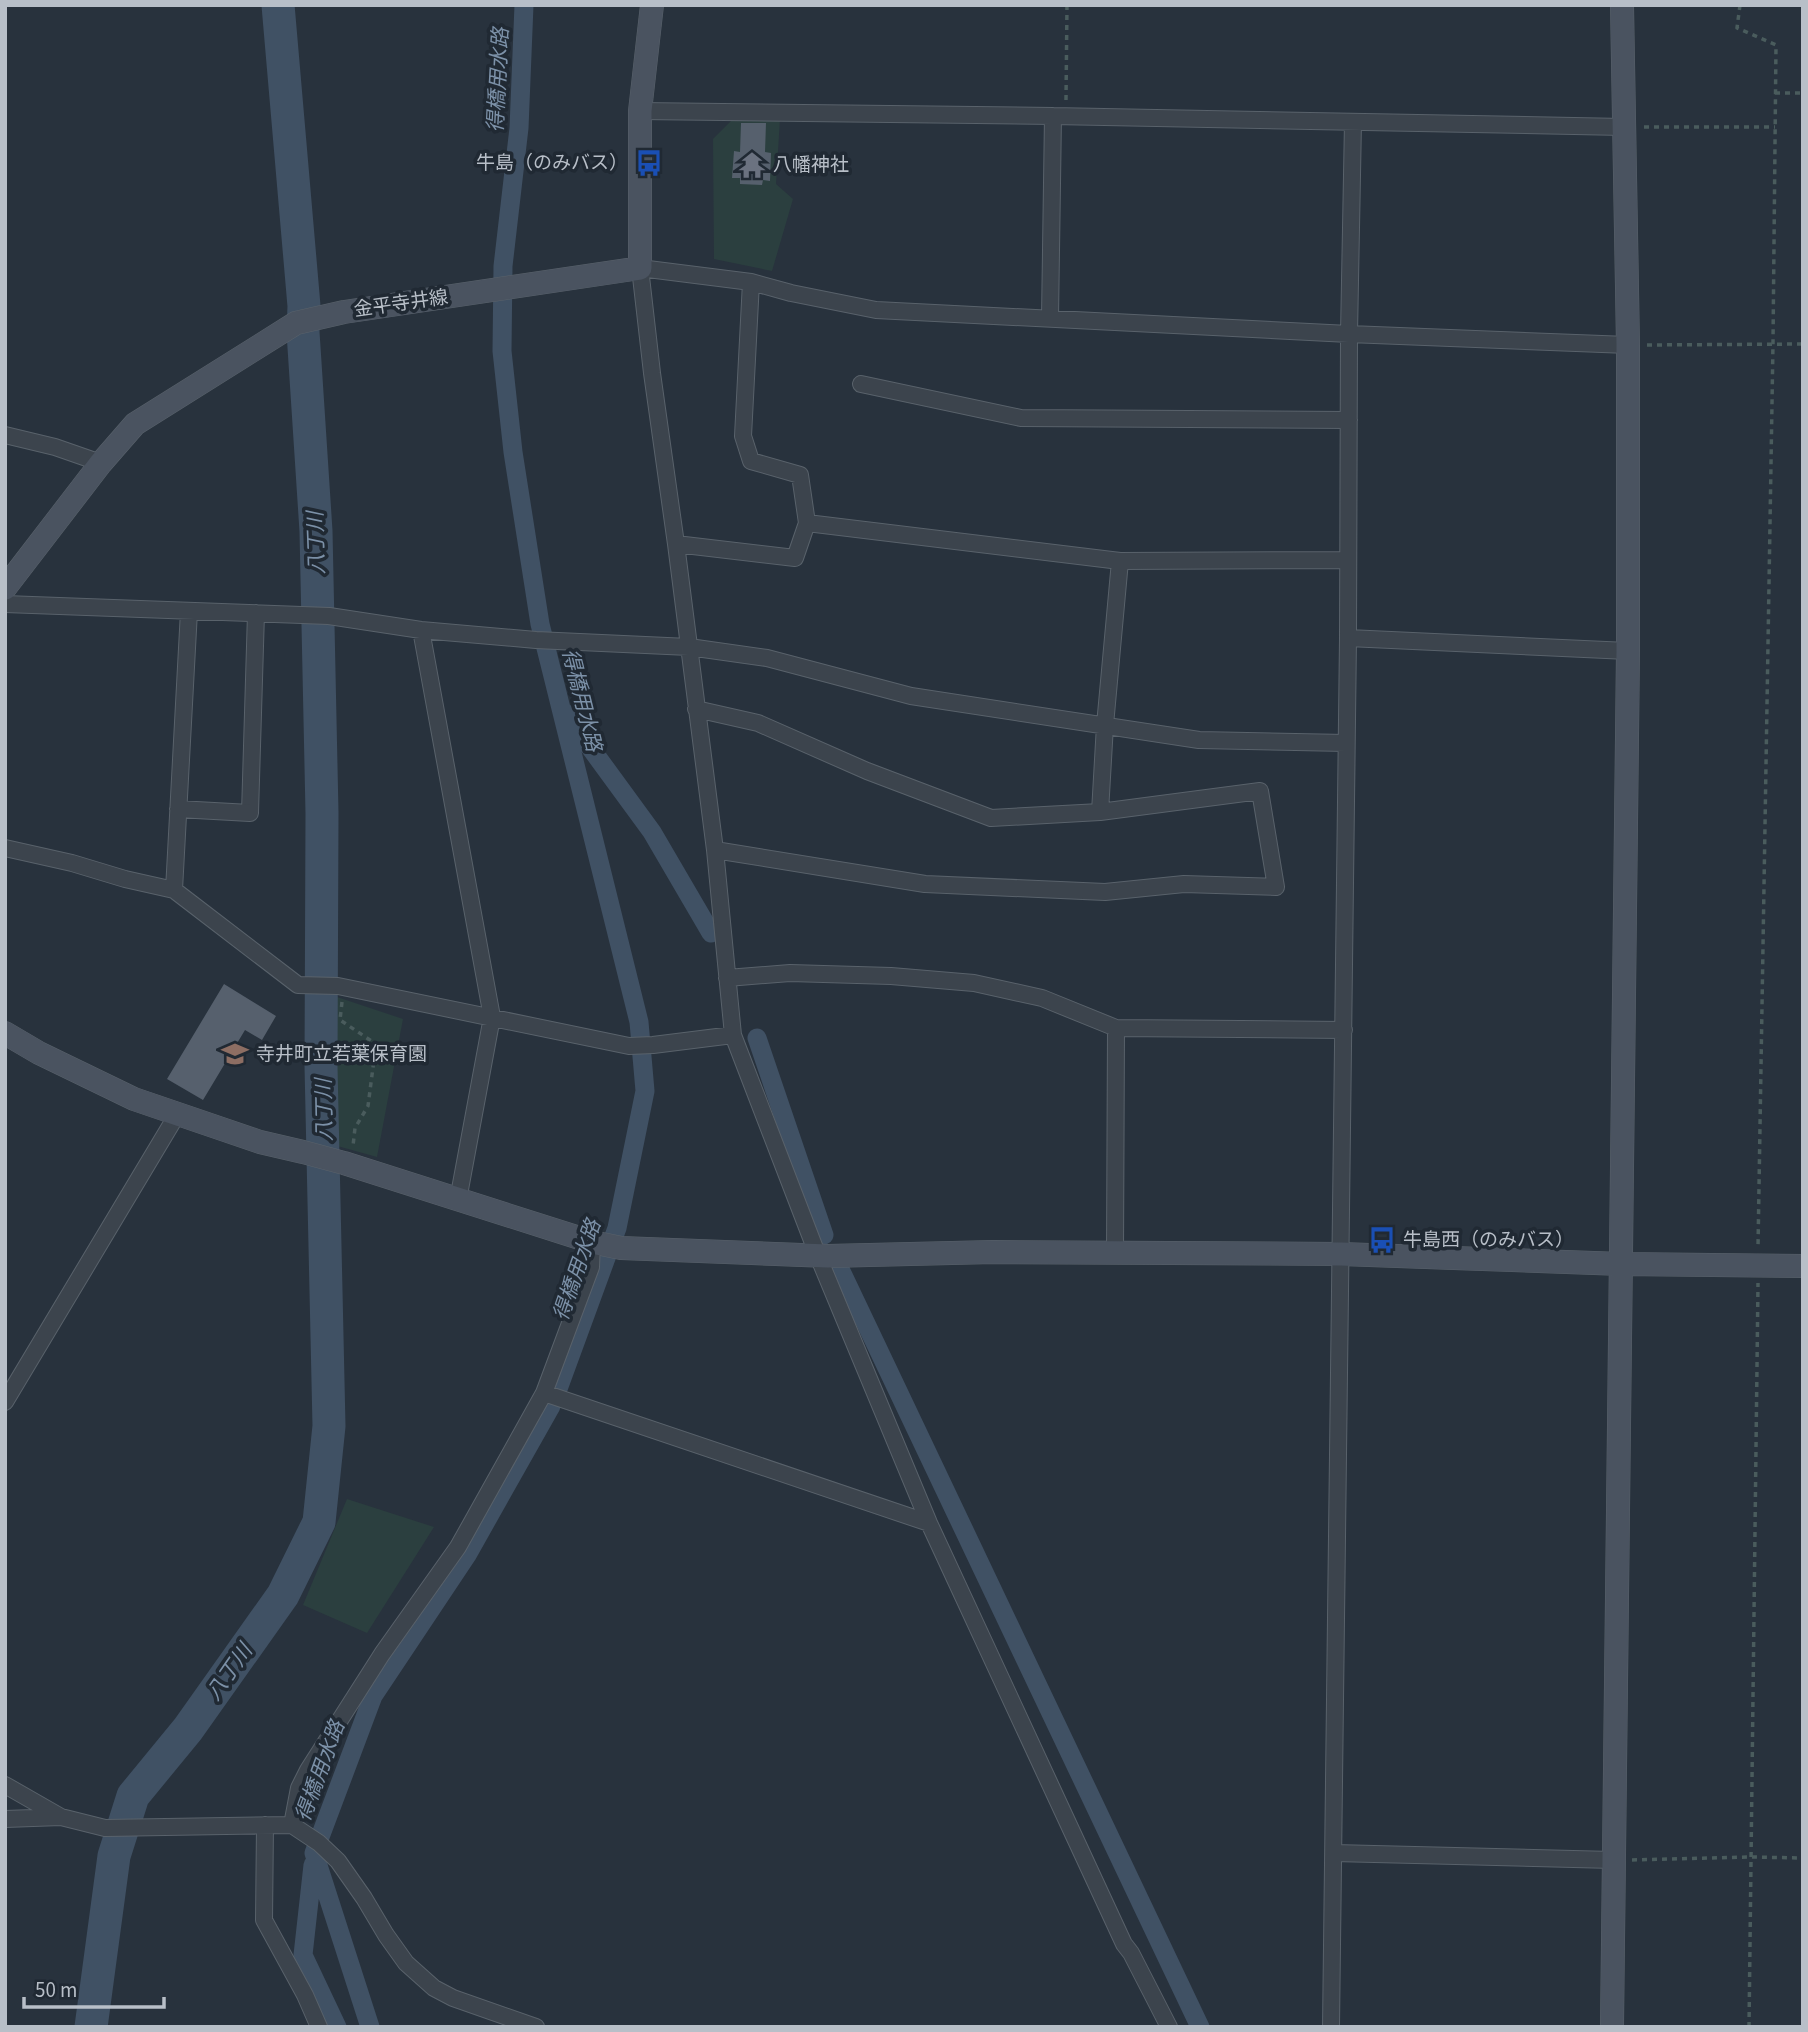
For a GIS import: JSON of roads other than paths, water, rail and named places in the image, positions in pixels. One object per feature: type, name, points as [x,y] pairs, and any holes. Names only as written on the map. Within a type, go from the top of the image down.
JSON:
[{"type":"street","points":[[652,5],[640,111],[640,268],[715,850],[733,1035],[831,1256],[929,1522],[1124,1944],[1169,2027]]},
{"type":"street","points":[[1612,2027],[1628,651],[1628,345],[1622,5]]},
{"type":"street","points":[[640,111],[1624,127]]},
{"type":"street","points":[[1050,318],[1059,116]]},
{"type":"street","points":[[1332,2027],[1353,122]]},
{"type":"street","points":[[640,268],[751,282],[876,310],[1628,345]]},
{"type":"street","name":"金平寺井線","points":[[5,588],[101,463],[135,424],[296,323],[344,312],[640,268]]},
{"type":"street","points":[[676,544],[795,558],[807,523],[800,475],[751,461],[743,436],[751,282]]},
{"type":"street","points":[[861,384],[1021,418],[1349,420]]},
{"type":"street","points":[[5,435],[55,447],[101,463]]},
{"type":"street","points":[[807,523],[1120,561],[1348,560]]},
{"type":"street","points":[[1100,812],[1120,561]]},
{"type":"street","points":[[5,604],[329,616],[421,630],[536,640],[690,648],[767,658],[911,696],[1199,740],[1346,743]]},
{"type":"street","points":[[174,890],[189,611]]},
{"type":"street","points":[[178,809],[250,813],[256,613]]},
{"type":"street","points":[[421,630],[492,1017],[458,1200]]},
{"type":"street","points":[[1348,638],[1628,651]]},
{"type":"street","points":[[696,709],[758,723],[867,771],[991,818],[1100,812],[1260,791],[1276,887],[1185,884],[1105,892],[925,884],[715,850]]},
{"type":"street","points":[[5,848],[174,890],[298,985],[340,987],[629,1046],[733,1035]]},
{"type":"street","points":[[727,978],[790,973],[891,976],[974,983],[1042,998],[1116,1028],[1344,1030]]},
{"type":"street","points":[[1115,1253],[1116,1028]]},
{"type":"street","points":[[5,1033],[39,1053],[134,1099],[260,1142],[347,1164],[605,1244],[831,1256],[992,1252],[1341,1254],[1622,1264],[1803,1266]]},
{"type":"street","points":[[5,1402],[178,1113]]},
{"type":"street","points":[[292,1825],[299,1788],[308,1770],[382,1654],[458,1547],[544,1393],[592,1267],[605,1244]]},
{"type":"street","points":[[544,1393],[929,1522]]},
{"type":"street","points":[[5,1785],[61,1817],[105,1828],[292,1825],[319,1843],[338,1861],[406,1963],[434,1987],[453,1998],[511,2022],[536,2027]]},
{"type":"street","points":[[5,1819],[61,1817]]},
{"type":"street","points":[[265,1825],[264,1920],[305,1995],[319,2027]]},
{"type":"street","points":[[1334,1853],[1613,1860]]},
{"type":"waterway","name":"八丁川","points":[[91,2027],[114,1856],[133,1796],[188,1729],[283,1595],[319,1522],[329,1426],[321,1066],[322,813],[316,531],[303,332],[304,306],[278,5]]},
{"type":"waterway","name":"得橋用水路","points":[[524,5],[519,128],[503,266],[502,351],[513,452],[540,624],[639,1022],[645,1091],[617,1228],[558,1389]]},
{"type":"waterway","points":[[565,713],[652,832],[711,933]]},
{"type":"waterway","points":[[757,1038],[824,1235]]},
{"type":"waterway","points":[[840,1269],[1200,2027]]},
{"type":"waterway","name":"得橋用水路","points":[[370,2027],[314,1853],[373,1696],[467,1555],[551,1406]]},
{"type":"waterway","points":[[313,1865],[303,1955],[337,2027]]},
{"type":"place","name":"牛島（のみバス）","points":[[649,163]]},
{"type":"place","name":"八幡神社","points":[[752,165]]},
{"type":"place","name":"寺井町立若葉保育園","points":[[235,1054]]},
{"type":"place","name":"牛島西（のみバス）","points":[[1382,1240]]}]
